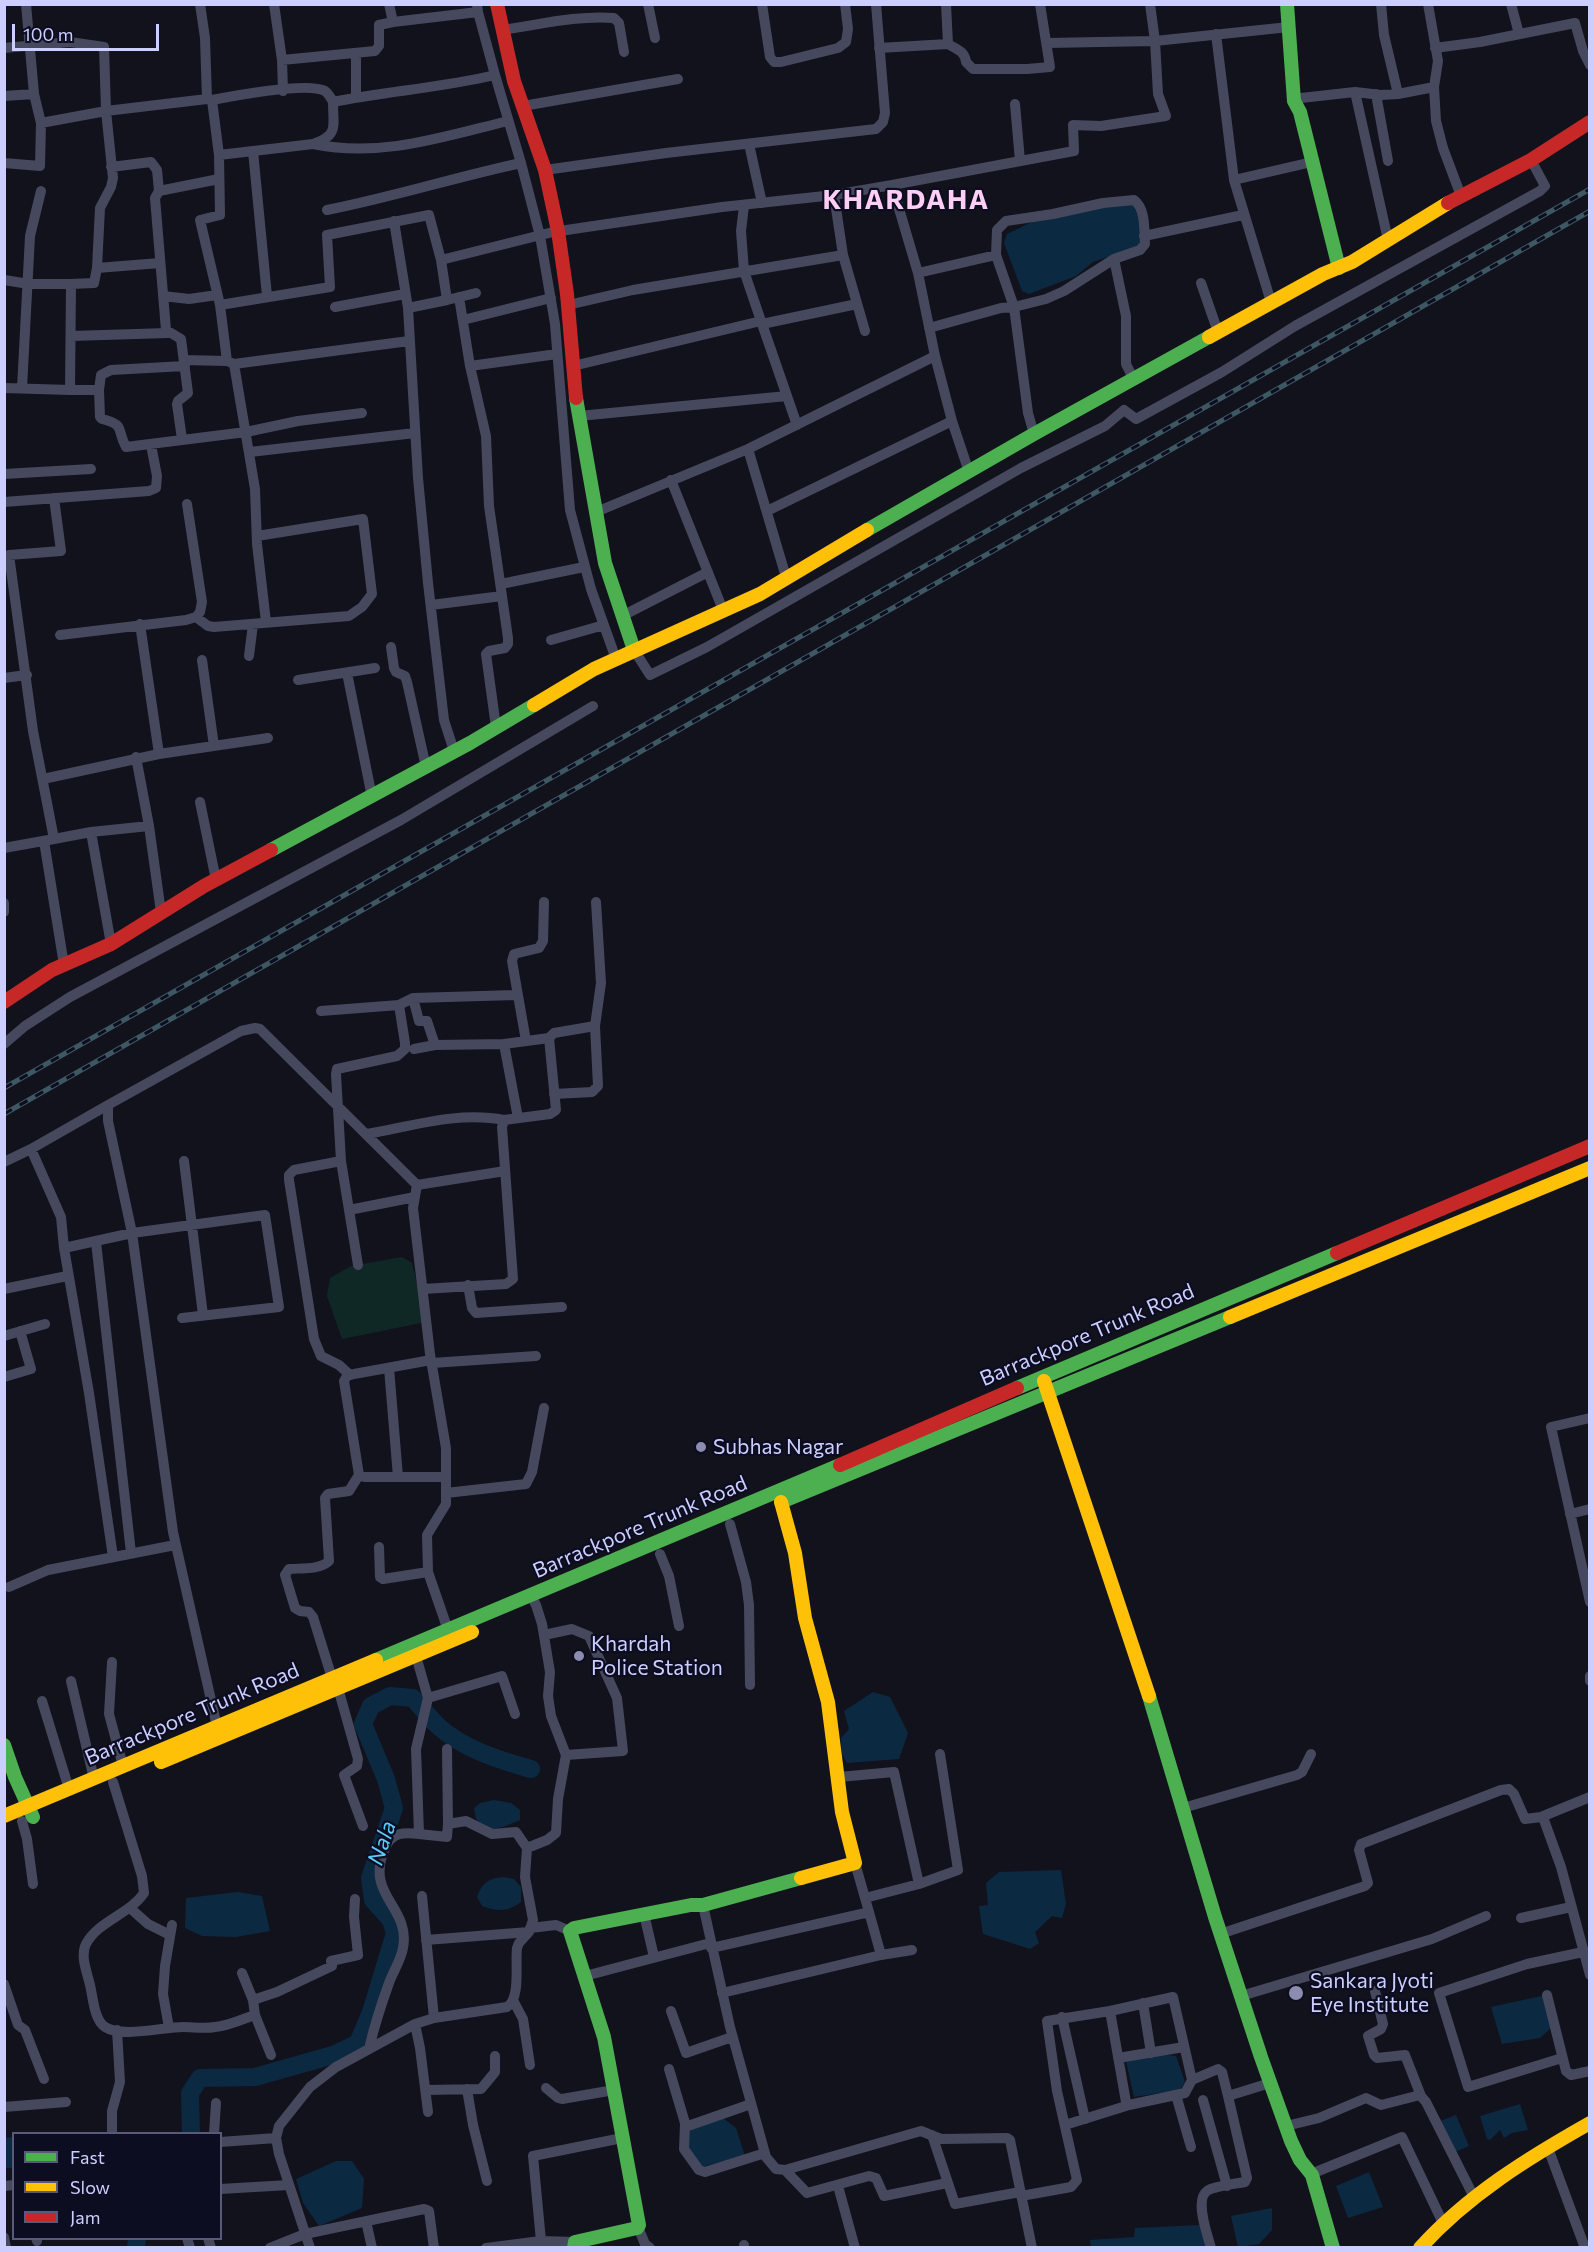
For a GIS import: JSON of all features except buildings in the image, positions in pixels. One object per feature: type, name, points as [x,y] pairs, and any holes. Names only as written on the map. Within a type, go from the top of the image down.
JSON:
[{"type":"street","points":[[4,163],[40,166],[41,123],[34,94],[26,4]]},
{"type":"street","points":[[200,4],[210,100],[219,155],[220,215],[200,220],[250,452],[266,622]]},
{"type":"street","points":[[274,4],[282,60],[283,91]]},
{"type":"street","points":[[389,4],[393,22]]},
{"type":"street","points":[[497,4],[523,106],[544,170],[551,298],[570,510],[584,567],[616,659]]},
{"type":"street","points":[[648,4],[655,38]]},
{"type":"street","points":[[762,4],[770,57],[774,62],[838,48],[846,42],[848,29],[845,4]]},
{"type":"street","points":[[544,170],[666,153],[876,129],[883,122],[885,113],[876,4]]},
{"type":"street","points":[[946,4],[948,44]]},
{"type":"street","points":[[879,48],[948,44],[962,52],[966,56],[966,62],[973,69],[1027,69],[1050,66],[1040,4]]},
{"type":"street","points":[[441,260],[549,233],[627,220],[834,195],[1074,152],[1073,125],[1101,126],[1166,116],[1158,94],[1150,4]]},
{"type":"street","points":[[1287,4],[1294,100],[1300,112],[1339,268]]},
{"type":"street","points":[[1381,4],[1384,35],[1398,94]]},
{"type":"street","points":[[1428,4],[1438,61],[1434,87],[1436,121],[1443,148],[1461,196]]},
{"type":"street","points":[[1511,4],[1519,34]]},
{"type":"street","points":[[282,60],[378,49],[379,25],[478,8],[508,121],[521,163],[549,233],[568,305],[579,416],[605,563],[634,650],[650,675],[707,647],[1021,468],[1105,426],[1124,410],[1136,418],[1222,372],[1295,326],[1540,191],[1545,186],[1530,160]]},
{"type":"street","points":[[502,30],[568,20],[614,18],[619,23],[624,52]]},
{"type":"street","points":[[1436,48],[1575,23],[1582,51],[1590,65]]},
{"type":"street","points":[[1047,44],[1155,41],[1289,27]]},
{"type":"street","points":[[1216,34],[1234,180],[1271,303]]},
{"type":"street","points":[[4,48],[70,42],[105,47],[106,111],[113,178],[111,187],[99,208],[97,268],[94,284],[29,284],[4,280]]},
{"type":"street","points":[[356,53],[356,97]]},
{"type":"street","points":[[333,102],[465,82],[495,75]]},
{"type":"street","points":[[523,106],[678,79]]},
{"type":"street","points":[[1294,100],[1354,92],[1398,94],[1434,87]]},
{"type":"street","points":[[41,123],[106,111],[210,100],[256,92],[311,88],[328,93],[333,102],[331,136],[313,144],[219,155]]},
{"type":"street","points":[[1354,92],[1388,240]]},
{"type":"street","points":[[4,96],[34,94]]},
{"type":"street","points":[[1376,94],[1388,161]]},
{"type":"street","points":[[1015,104],[1020,161]]},
{"type":"street","points":[[313,144],[339,149],[369,150],[399,147],[508,121]]},
{"type":"street","points":[[4,1002],[52,970],[111,944],[216,879],[426,767],[594,669],[760,594],[1034,434],[1323,274],[1339,268],[1461,196],[1530,160],[1590,122]]},
{"type":"street","points":[[749,144],[762,203]]},
{"type":"street","points":[[252,151],[267,296]]},
{"type":"street","points":[[111,166],[151,162],[157,170],[159,191],[155,198],[165,321],[168,333]]},
{"type":"street","points":[[1234,180],[1312,162]]},
{"type":"street","points":[[327,210],[386,198],[430,184],[521,163]]},
{"type":"street","points":[[159,191],[219,179]]},
{"type":"street","points":[[892,185],[918,273],[935,356],[952,421],[969,472]]},
{"type":"street","points":[[22,388],[30,236],[41,191]]},
{"type":"street","points":[[834,195],[843,255],[865,331]]},
{"type":"street","points":[[929,328],[1001,308],[1014,307],[1046,299],[1064,291],[1114,259],[1143,247],[1145,244],[1141,209],[1137,202],[1134,200],[1103,203],[1006,221],[997,230],[996,255],[1014,307],[1028,413],[1034,434]]},
{"type":"street","points":[[744,206],[741,231],[744,271],[797,424]]},
{"type":"street","points":[[163,296],[218,300],[330,287],[327,235],[429,215],[441,260],[447,300]]},
{"type":"street","points":[[1144,236],[1243,215]]},
{"type":"street","points":[[394,221],[408,308],[423,541],[444,720],[454,751]]},
{"type":"street","points":[[568,305],[633,290],[843,255]]},
{"type":"street","points":[[918,273],[996,255]]},
{"type":"street","points":[[1114,259],[1126,316],[1126,364],[1134,380]]},
{"type":"street","points":[[97,268],[160,263]]},
{"type":"street","points":[[1201,283],[1218,332]]},
{"type":"street","points":[[70,390],[71,284]]},
{"type":"street","points":[[408,308],[476,293]]},
{"type":"street","points":[[335,307],[405,294]]},
{"type":"street","points":[[459,297],[470,366],[486,436],[489,506],[508,644],[505,648],[489,651],[486,654],[496,727]]},
{"type":"street","points":[[463,320],[551,298]]},
{"type":"street","points":[[573,366],[761,322],[857,304]]},
{"type":"street","points":[[71,336],[168,333],[179,335],[182,339],[188,393],[178,401],[177,409],[182,439]]},
{"type":"street","points":[[362,413],[298,421],[246,432],[126,447],[120,425],[100,417],[99,390],[101,375],[111,370],[185,363],[231,363],[409,341]]},
{"type":"street","points":[[470,366],[557,354]]},
{"type":"street","points":[[596,512],[748,449],[935,356]]},
{"type":"street","points":[[4,388],[99,390]]},
{"type":"street","points":[[579,416],[787,396]]},
{"type":"street","points":[[767,511],[952,421]]},
{"type":"street","points":[[250,452],[415,433]]},
{"type":"street","points":[[4,502],[149,491],[156,488],[157,476],[151,445]]},
{"type":"street","points":[[748,449],[786,577]]},
{"type":"street","points":[[4,474],[91,469]]},
{"type":"street","points":[[671,480],[723,610]]},
{"type":"street","points":[[54,498],[61,551],[9,555],[33,731],[43,779],[64,965]]},
{"type":"street","points":[[60,635],[172,622],[196,616],[200,612],[202,602],[187,504]]},
{"type":"street","points":[[196,616],[208,626],[349,616],[362,607],[372,594],[363,519],[257,536]]},
{"type":"street","points":[[501,584],[584,567]]},
{"type":"street","points":[[622,616],[708,572]]},
{"type":"street","points":[[431,605],[502,596]]},
{"type":"street","points":[[140,624],[159,754]]},
{"type":"street","points":[[249,656],[253,624]]},
{"type":"street","points":[[551,640],[604,625]]},
{"type":"street","points":[[391,647],[394,668],[396,672],[405,676],[407,682],[426,767]]},
{"type":"street","points":[[202,660],[214,746]]},
{"type":"street","points":[[298,680],[375,668]]},
{"type":"street","points":[[347,673],[372,797]]},
{"type":"street","points":[[4,678],[27,675]]},
{"type":"street","points":[[4,1044],[25,1026],[70,997],[401,820],[593,706]]},
{"type":"street","points":[[43,779],[136,758],[268,738]]},
{"type":"street","points":[[136,758],[149,826],[161,912]]},
{"type":"street","points":[[200,802],[216,879]]},
{"type":"street","points":[[4,848],[91,831],[149,826]]},
{"type":"street","points":[[91,831],[111,944]]},
{"type":"street","points":[[526,1041],[516,995],[512,961],[514,954],[539,948],[543,941],[544,902]]},
{"type":"street","points":[[554,1094],[587,1093],[595,1090],[597,1086],[595,1026],[601,983],[596,902]]},
{"type":"street","points":[[4,903],[4,912]]},
{"type":"street","points":[[321,1011],[399,1005],[413,998],[516,995]]},
{"type":"street","points":[[413,998],[419,1021],[427,1021],[435,1045]]},
{"type":"street","points":[[358,1265],[341,1161],[336,1080],[338,1069],[397,1056],[405,1050],[399,1005]]},
{"type":"street","points":[[414,1049],[435,1045],[504,1044],[549,1038],[554,1033],[595,1026]]},
{"type":"street","points":[[4,1162],[241,1031],[255,1028],[265,1032],[417,1185]]},
{"type":"street","points":[[367,1134],[459,1117],[487,1117],[504,1120],[550,1114],[556,1110],[549,1038]]},
{"type":"street","points":[[504,1044],[518,1118]]},
{"type":"street","points":[[108,1105],[108,1121],[132,1233],[175,1545],[218,1732]]},
{"type":"street","points":[[423,1289],[506,1284],[513,1279],[502,1127],[504,1120]]},
{"type":"street","name":"Barrackpore Trunk Road","points":[[335,1683],[416,1656],[534,1600],[1042,1377],[1590,1146]]},
{"type":"street","points":[[31,1149],[61,1217],[67,1276],[89,1393],[113,1557]]},
{"type":"street","points":[[184,1161],[203,1315]]},
{"type":"street","points":[[341,1161],[294,1170],[289,1175],[289,1180],[314,1339],[321,1356],[339,1365],[350,1376]]},
{"type":"street","name":"Barrackpore Trunk Road","points":[[4,1816],[28,1815],[114,1782],[218,1732],[335,1683],[448,1630],[660,1554],[1048,1390],[1590,1168]]},
{"type":"street","points":[[417,1185],[505,1171]]},
{"type":"street","points":[[417,1185],[413,1208],[432,1362],[446,1448],[446,1504],[427,1535],[428,1572],[448,1630]]},
{"type":"street","points":[[349,1210],[415,1197]]},
{"type":"street","points":[[64,1248],[132,1233],[265,1215],[279,1307],[182,1318]]},
{"type":"street","points":[[96,1242],[131,1553]]},
{"type":"street","points":[[4,1289],[67,1276]]},
{"type":"street","points":[[468,1285],[471,1308],[476,1313],[562,1307]]},
{"type":"street","points":[[4,1336],[45,1324]]},
{"type":"street","points":[[4,1377],[31,1370],[20,1332]]},
{"type":"street","points":[[363,1826],[344,1775],[357,1766],[358,1759],[335,1683],[313,1617],[309,1612],[295,1608],[285,1573],[289,1569],[326,1564],[329,1561],[325,1498],[328,1494],[349,1491],[354,1487],[359,1475],[344,1381],[350,1376],[432,1362],[536,1356]]},
{"type":"street","points":[[389,1368],[398,1477]]},
{"type":"street","points":[[1042,1377],[1149,1695],[1220,1934],[1286,2126],[1300,2160],[1311,2174],[1323,2207],[1333,2247]]},
{"type":"street","points":[[446,1493],[526,1484],[532,1472],[544,1408]]},
{"type":"street","points":[[1590,1418],[1551,1427],[1590,1602]]},
{"type":"street","points":[[359,1475],[365,1477],[446,1477]]},
{"type":"street","points":[[781,1502],[795,1553],[805,1618],[828,1702],[842,1812],[881,1955]]},
{"type":"street","points":[[1570,1514],[1590,1509]]},
{"type":"street","points":[[730,1524],[746,1581],[749,1605],[750,1685]]},
{"type":"street","points":[[9,1587],[48,1569],[175,1545]]},
{"type":"street","points":[[379,1547],[380,1577],[383,1579],[428,1572]]},
{"type":"street","points":[[660,1554],[669,1576],[679,1626]]},
{"type":"street","points":[[527,1848],[547,1840],[556,1833],[558,1799],[567,1755],[551,1716],[548,1696],[550,1672],[544,1635],[534,1600]]},
{"type":"street","points":[[544,1635],[572,1629],[589,1636],[617,1698],[623,1751],[567,1755]]},
{"type":"street","points":[[416,1656],[428,1698],[416,1749],[420,1834]]},
{"type":"street","points":[[112,1662],[109,1714],[123,1766]]},
{"type":"street","points":[[428,1698],[502,1676],[515,1714]]},
{"type":"street","points":[[1590,1676],[1590,1681]]},
{"type":"street","points":[[71,1681],[93,1779]]},
{"type":"street","points":[[42,1701],[69,1790]]},
{"type":"street","name":"Barrackpore Trunk Road","points":[[4,1829],[69,1790],[93,1779],[218,1732]]},
{"type":"street","points":[[4,1745],[28,1815],[27,1839],[33,1884]]},
{"type":"street","points":[[369,2049],[376,2021],[403,1950],[404,1934],[396,1911],[384,1893],[379,1877],[379,1863],[388,1842],[394,1836],[405,1832],[447,1837],[447,1749]]},
{"type":"street","points":[[864,1898],[957,1872],[940,1754]]},
{"type":"street","points":[[1184,1808],[1297,1775],[1302,1772],[1311,1754]]},
{"type":"street","points":[[839,1777],[894,1772],[919,1884]]},
{"type":"street","points":[[114,1782],[142,1876],[144,1893],[130,1908],[92,1936],[85,1946],[84,1960],[98,2019],[105,2027],[117,2030],[215,2028],[255,2015]]},
{"type":"street","points":[[1220,1934],[1365,1886],[1368,1883],[1359,1850],[1361,1845],[1501,1790],[1509,1789],[1514,1793],[1525,1819],[1541,1817],[1590,1797]]},
{"type":"street","points":[[1541,1817],[1554,1844],[1590,1975]]},
{"type":"street","points":[[448,1824],[466,1821],[492,1834],[516,1832],[527,1848],[525,1877],[533,1920],[530,1930],[519,1942],[514,2002],[523,2019],[530,2066]]},
{"type":"street","points":[[570,1931],[574,1928],[644,1914],[703,1905],[855,1863]]},
{"type":"street","points":[[422,1896],[434,2018]]},
{"type":"street","points":[[253,2000],[277,1992],[332,1966],[331,1961],[358,1955],[354,1917],[355,1899]]},
{"type":"street","points":[[703,1905],[732,2037],[750,2104],[765,2153],[776,2169],[785,2170],[921,2131],[946,2139],[1007,2138],[1010,2140],[1032,2247]]},
{"type":"street","points":[[1521,1918],[1571,1907]]},
{"type":"street","points":[[130,1908],[148,1924],[171,1930],[163,1994],[169,2028]]},
{"type":"street","points":[[585,1976],[654,1957],[869,1912]]},
{"type":"street","points":[[644,1914],[654,1957]]},
{"type":"street","points":[[1241,1996],[1432,1939],[1486,1916]]},
{"type":"street","points":[[426,1940],[530,1930],[556,1925],[570,1931],[604,2037],[638,2227],[645,2244],[650,2247]]},
{"type":"street","points":[[722,1993],[881,1955],[912,1950]]},
{"type":"street","points":[[1562,2058],[1468,2087],[1439,1993],[1527,1964],[1583,1952]]},
{"type":"street","points":[[242,1972],[253,2000],[255,2015],[271,2055]]},
{"type":"street","points":[[4,1984],[18,2025],[25,2030],[44,2079]]},
{"type":"street","points":[[1374,1991],[1383,2024],[1381,2028],[1368,2036],[1374,2055],[1377,2058],[1406,2055],[1421,2096],[1475,2199]]},
{"type":"street","points":[[1547,1995],[1566,2071],[1570,2075],[1590,2072]]},
{"type":"street","points":[[932,2135],[953,2202],[957,2204],[1071,2187],[1076,2183],[1047,2023],[1049,2020],[1174,1998],[1192,2080]]},
{"type":"street","points":[[310,2247],[276,2138],[279,2126],[310,2087],[329,2071],[415,2024],[434,2018],[507,2007],[514,2002]]},
{"type":"street","points":[[1143,2004],[1151,2053]]},
{"type":"street","points":[[1110,2011],[1126,2102],[1129,2105]]},
{"type":"street","points":[[671,2012],[686,2054],[732,2037]]},
{"type":"street","points":[[1062,2018],[1085,2119]]},
{"type":"street","points":[[415,2024],[428,2112]]},
{"type":"street","points":[[112,2132],[112,2111],[120,2082],[117,2030]]},
{"type":"street","points":[[1118,2058],[1184,2047]]},
{"type":"street","points":[[426,2090],[481,2089],[495,2072],[495,2055]]},
{"type":"street","points":[[669,2068],[685,2127],[684,2149],[700,2171],[765,2153]]},
{"type":"street","points":[[1065,2125],[1129,2105],[1185,2093],[1192,2080],[1219,2069],[1222,2072],[1247,2178],[1245,2182],[1207,2191],[1203,2197],[1202,2212],[1211,2247]]},
{"type":"street","points":[[1228,2096],[1270,2082]]},
{"type":"street","points":[[546,2088],[560,2098],[614,2090]]},
{"type":"street","points":[[467,2090],[487,2181]]},
{"type":"street","points":[[1176,2095],[1191,2147]]},
{"type":"street","points":[[1286,2126],[1319,2118],[1366,2098],[1381,2105],[1421,2096]]},
{"type":"street","points":[[1203,2100],[1227,2186]]},
{"type":"street","points":[[4,2107],[66,2102]]},
{"type":"street","points":[[214,2132],[216,2103]]},
{"type":"street","points":[[685,2127],[750,2104]]},
{"type":"street","points":[[1420,2247],[1435,2229],[1475,2199],[1548,2148],[1590,2123]]},
{"type":"street","points":[[1311,2174],[1402,2137],[1443,2223]]},
{"type":"street","points":[[222,2142],[276,2138]]},
{"type":"street","points":[[541,2241],[533,2156],[622,2138]]},
{"type":"street","points":[[1548,2148],[1585,2247]]},
{"type":"street","points":[[785,2170],[807,2193],[869,2176],[876,2178],[884,2196],[947,2183]]},
{"type":"street","points":[[222,2189],[289,2185]]},
{"type":"street","points":[[838,2186],[855,2247]]},
{"type":"street","points":[[270,2247],[305,2234],[428,2210],[434,2247]]},
{"type":"street","points":[[366,2221],[372,2247]]},
{"type":"street","points":[[488,2247],[541,2241],[575,2245],[638,2227]]},
{"type":"street","points":[[4,2237],[6,2247]]},
{"type":"green space","points":[[402,1257],[412,1263],[426,1322],[342,1339],[327,1296],[330,1278],[351,1266]]},
{"type":"water","points":[[1107,205],[1133,205],[1143,225],[1139,246],[1093,262],[1076,276],[1029,294],[1022,291],[1004,243],[1007,234],[1042,217]]},
{"type":"water","points":[[873,1692],[890,1697],[908,1733],[899,1759],[847,1763],[842,1754],[841,1738],[849,1729],[844,1711]]},
{"type":"water","points":[[494,1800],[511,1803],[520,1810],[520,1820],[487,1830],[476,1819],[474,1808],[480,1803]]},
{"type":"water","points":[[1061,1870],[1066,1904],[1062,1918],[1052,1916],[1035,1932],[1039,1943],[1030,1949],[983,1934],[979,1906],[988,1905],[986,1883],[999,1872]]},
{"type":"water","points":[[504,1877],[514,1879],[521,1887],[521,1902],[502,1910],[482,1906],[477,1897],[481,1888],[490,1880]]},
{"type":"water","points":[[238,1892],[262,1896],[270,1931],[236,1937],[202,1936],[185,1928],[186,1898]]},
{"type":"water","points":[[1546,1995],[1551,2028],[1540,2038],[1502,2044],[1491,2007]]},
{"type":"water","points":[[1158,2054],[1176,2056],[1185,2082],[1180,2090],[1134,2097],[1126,2061]]},
{"type":"water","points":[[1520,2104],[1528,2130],[1512,2133],[1504,2138],[1500,2130],[1490,2140],[1487,2139],[1480,2116]]},
{"type":"water","points":[[1456,2115],[1469,2146],[1453,2153],[1438,2122]]},
{"type":"water","points":[[723,2118],[736,2128],[745,2156],[701,2167],[687,2150],[689,2130]]},
{"type":"water","points":[[12,2137],[12,2168],[5,2168],[5,2138]]},
{"type":"water","points":[[336,2161],[352,2161],[364,2179],[362,2208],[319,2226],[303,2203],[296,2179]]},
{"type":"water","points":[[1369,2172],[1383,2207],[1348,2218],[1336,2186]]},
{"type":"water","points":[[1272,2208],[1272,2230],[1259,2244],[1238,2247],[1231,2216]]},
{"type":"water","points":[[1200,2225],[1206,2247],[1091,2247],[1090,2240],[1134,2237],[1135,2228]]},
{"type":"waterway","name":"Nala","points":[[191,2132],[190,2093],[200,2078],[255,2077],[333,2055],[358,2043],[371,2012],[395,1933],[391,1920],[373,1900],[370,1878],[394,1808],[386,1779],[363,1724],[371,1706],[390,1696],[413,1698],[438,1726],[459,1741],[494,1758],[531,1769]]},
{"type":"waterway","name":"Nala","points":[[136,2248],[137,2240]]},
{"type":"railway","points":[[4,1088],[1590,189]]},
{"type":"railway","points":[[4,1114],[1590,211]]},
{"type":"traffic: fast","points":[[1287,4],[1294,101],[1300,112],[1339,268]]},
{"type":"traffic: fast","points":[[867,530],[1209,337]]},
{"type":"traffic: fast","points":[[576,398],[605,563],[634,650]]},
{"type":"traffic: fast","points":[[271,850],[470,743],[534,705]]},
{"type":"traffic: fast","points":[[1017,1388],[1337,1253]]},
{"type":"traffic: fast","points":[[781,1502],[1230,1317]]},
{"type":"traffic: fast","points":[[376,1660],[840,1465]]},
{"type":"traffic: fast","points":[[1149,1696],[1215,1917],[1261,2057],[1291,2141],[1300,2160],[1312,2175],[1333,2248]]},
{"type":"traffic: fast","points":[[4,1745],[33,1817]]},
{"type":"traffic: fast","points":[[574,2248],[575,2242],[637,2228],[639,2225],[604,2037],[570,1931],[574,1928],[691,1905],[703,1905],[801,1878]]},
{"type":"traffic: slow","points":[[1209,337],[1323,274],[1352,262],[1448,203]]},
{"type":"traffic: slow","points":[[534,705],[594,669],[760,594],[867,530]]},
{"type":"traffic: slow","points":[[1230,1317],[1590,1168]]},
{"type":"traffic: slow","points":[[1044,1381],[1149,1696]]},
{"type":"traffic: slow","points":[[781,1502],[795,1553],[805,1618],[828,1702],[842,1812],[855,1863],[801,1878]]},
{"type":"traffic: slow","points":[[161,1762],[472,1632]]},
{"type":"traffic: slow","points":[[4,1816],[376,1660]]},
{"type":"traffic: slow","points":[[1420,2248],[1479,2194],[1544,2150],[1590,2123]]},
{"type":"traffic: jam","points":[[497,4],[514,81],[545,170],[558,231],[567,294],[576,398]]},
{"type":"traffic: jam","points":[[1448,203],[1531,160],[1590,122]]},
{"type":"traffic: jam","points":[[4,1002],[52,970],[111,944],[204,886],[271,850]]},
{"type":"traffic: jam","points":[[1337,1253],[1590,1146]]},
{"type":"traffic: jam","points":[[840,1465],[1017,1388]]},
{"type":"place","name":"Subhas Nagar","points":[[701,1447]]},
{"type":"place","name":"Khardah Police Station","points":[[579,1656]]},
{"type":"place","name":"Sankara Jyoti Eye Institute","points":[[1296,1993]]},
{"type":"district","name":"KHARDAHA","points":[[906,200]]}]
